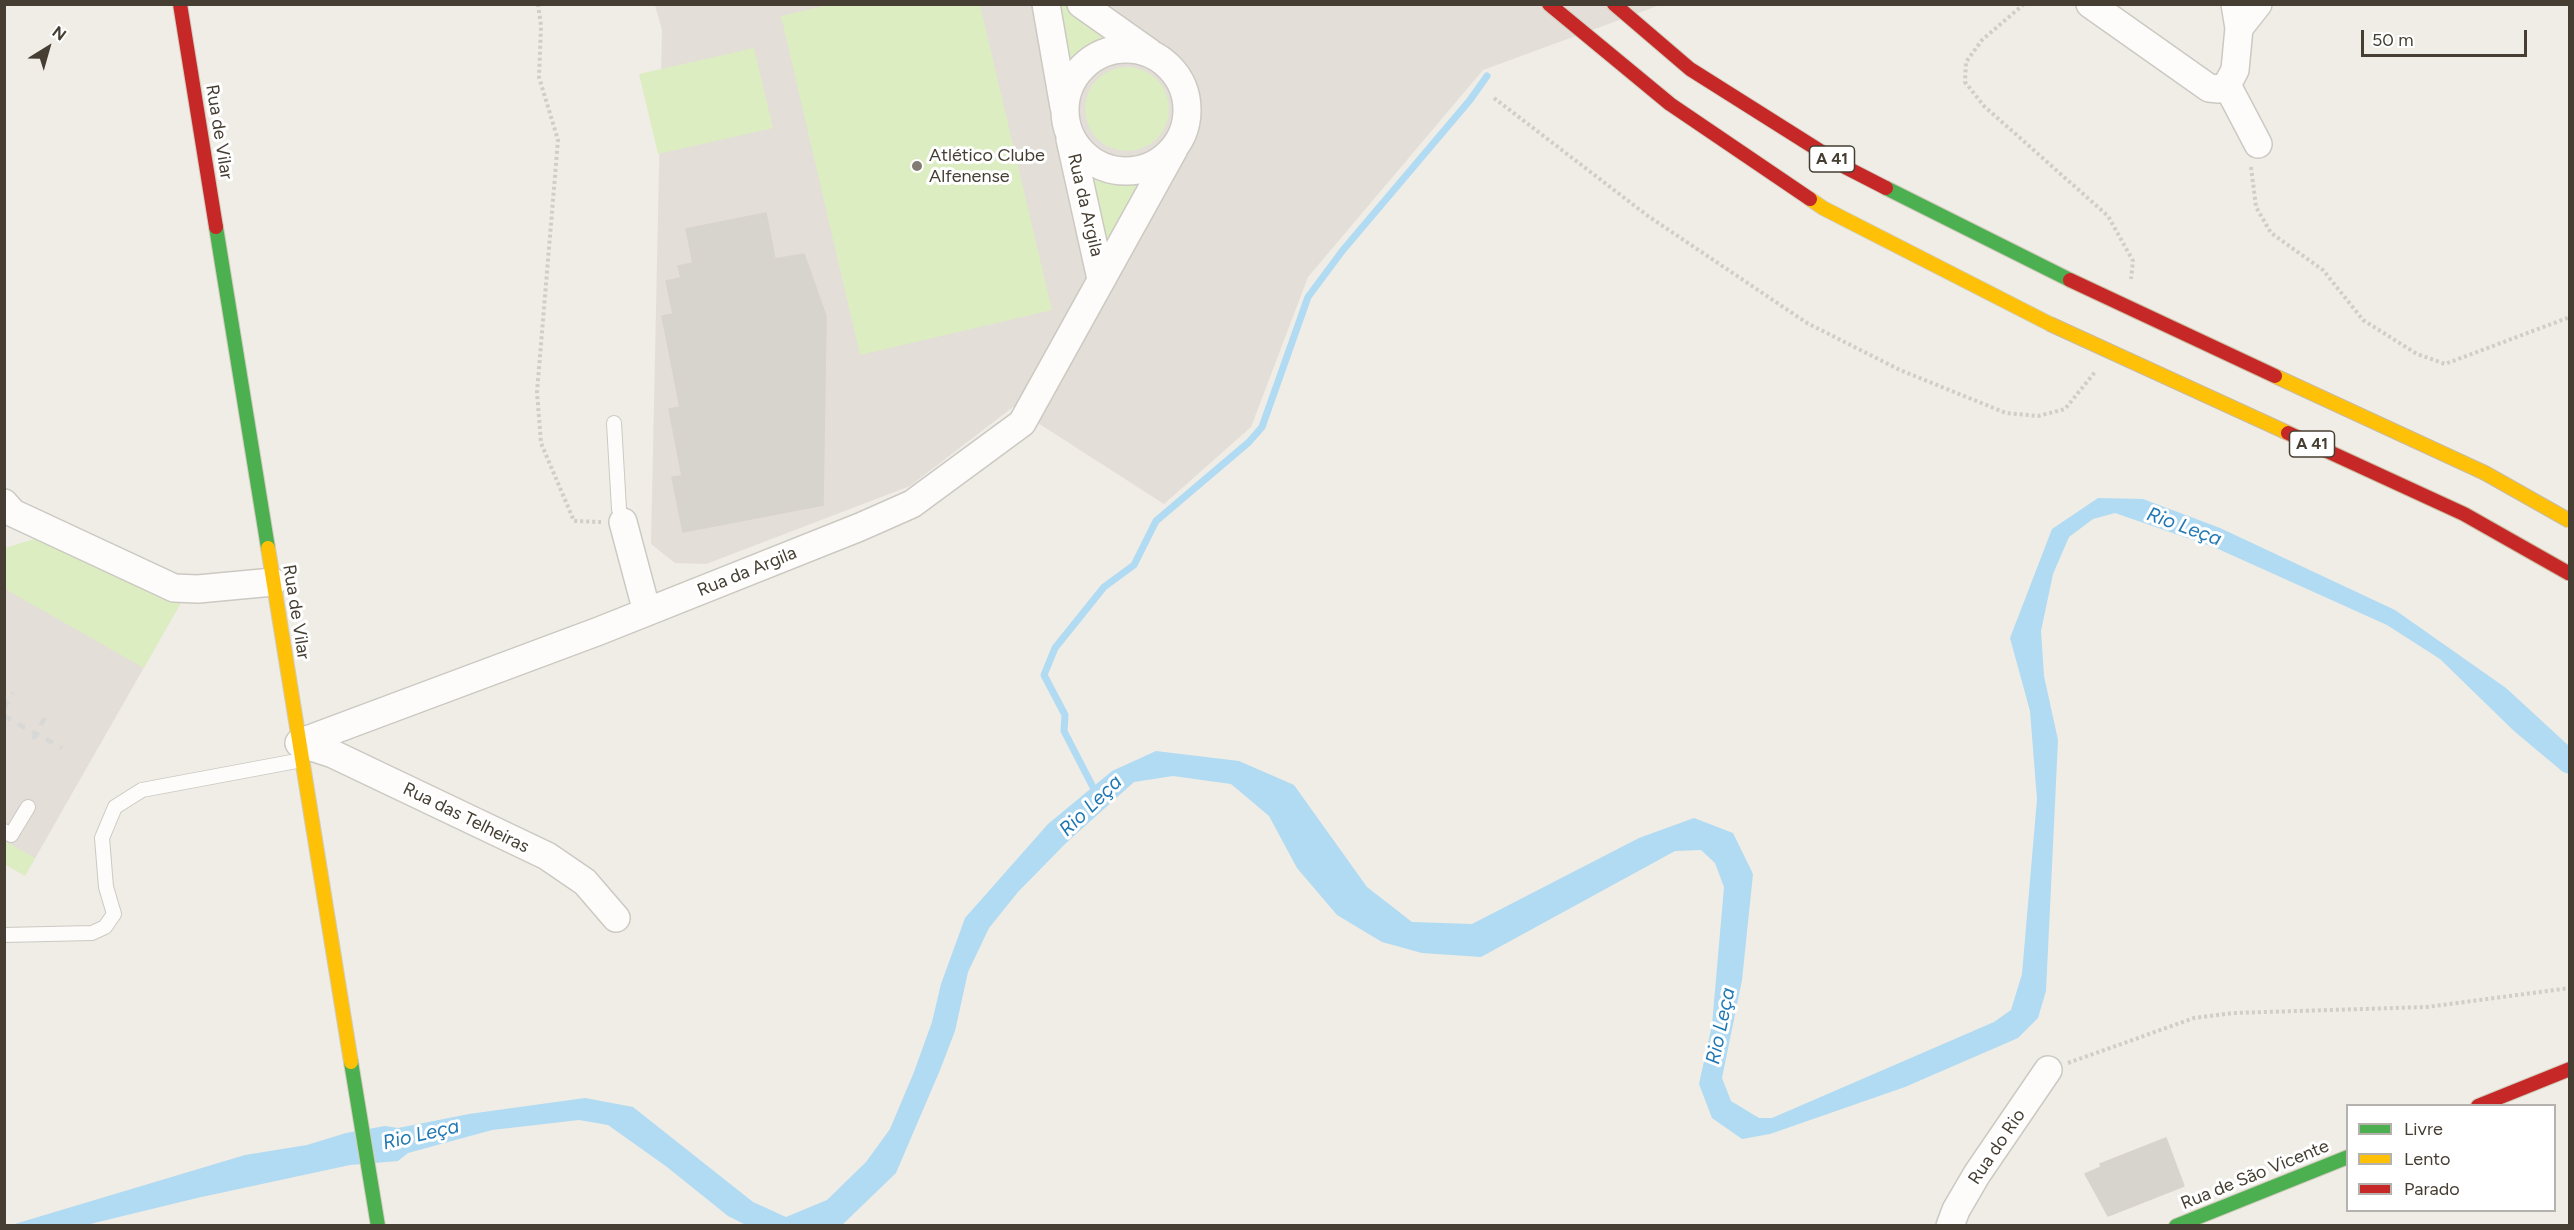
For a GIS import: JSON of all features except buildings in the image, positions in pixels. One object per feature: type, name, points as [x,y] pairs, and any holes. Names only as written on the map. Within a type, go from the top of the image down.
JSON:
[{"type":"main road","name":"Rua de Vilar","points":[[180,4],[378,1226]]},
{"type":"main road","name":"A 41","points":[[1549,4],[1670,104],[1823,208],[2050,324],[2464,514],[2570,574]]},
{"type":"main road","name":"A 41","points":[[1614,4],[1690,69],[1847,168],[2070,280],[2485,473],[2570,521]]},
{"type":"main road","points":[[2483,1104],[2570,1069]]},
{"type":"main road","name":"Rua de São Vicente","points":[[2176,1226],[2346,1158]]},
{"type":"street","name":"Rua da Argila","points":[[1046,4],[1067,122],[1101,279]]},
{"type":"street","name":"Rua da Argila","points":[[301,752],[912,504],[1022,423],[1174,149],[1183,132],[1187,112],[1185,93],[1176,75],[1162,61],[1080,4]]},
{"type":"street","points":[[2090,4],[2209,88],[2219,89],[2227,85],[2235,70],[2237,16],[2258,4]]},
{"type":"street","name":"Rua da Argila","points":[[1162,61],[1145,52],[1125,49],[1106,52],[1089,62],[1075,75],[1067,93],[1067,122],[1078,148],[1092,161],[1109,169],[1126,171],[1144,169],[1160,161],[1174,149]]},
{"type":"street","points":[[2227,85],[2258,144]]},
{"type":"street","points":[[7,513],[174,588],[198,590],[273,582]]},
{"type":"street","points":[[623,522],[647,612]]},
{"type":"street","name":"Rua das Telheiras","points":[[301,752],[333,754],[547,856],[585,882],[616,918]]},
{"type":"street","name":"Rua do Rio","points":[[1950,1226],[1956,1210],[1977,1174],[2048,1070]]},
{"type":"lane","points":[[614,423],[619,509],[623,522]]},
{"type":"lane","points":[[4,935],[92,933],[105,927],[114,914],[106,886],[102,838],[115,807],[142,790],[301,752]]},
{"type":"lane","points":[[4,831],[11,835],[28,807]]},
{"type":"path","points":[[538,4],[541,26],[539,77],[558,140],[537,392],[541,443],[574,521],[623,522]]},
{"type":"path","points":[[2258,144],[2250,162],[2256,207],[2271,233],[2323,270],[2363,320],[2417,354],[2445,364],[2570,317]]},
{"type":"path","points":[[2048,1070],[2194,1018],[2233,1013],[2427,1007],[2570,988]]},
{"type":"shaded area","points":[[655,5],[1660,5],[1483,70],[1308,277],[1251,427],[1164,504],[1013,407],[910,486],[706,564],[675,563],[651,544],[662,30]]},
{"type":"shaded area","points":[[5,548],[163,599],[183,599],[25,876],[5,864]]},
{"type":"green space","name":"Atlético Clube Alfenense","points":[[828,5],[980,5],[1052,310],[860,355],[781,16]]},
{"type":"green space","points":[[1053,5],[1065,5],[1106,36],[1089,45],[1069,63]]},
{"type":"green space","points":[[754,48],[773,128],[658,154],[639,74]]},
{"type":"green space","points":[[1127,67],[1143,70],[1157,79],[1166,93],[1169,109],[1166,125],[1157,139],[1143,148],[1127,151],[1111,148],[1097,139],[1088,125],[1085,109],[1088,93],[1097,79],[1111,70]]},
{"type":"green space","points":[[1092,175],[1117,182],[1140,182],[1108,240],[1106,240]]},
{"type":"green space","points":[[37,538],[163,599],[183,599],[144,668],[5,589],[5,548]]},
{"type":"green space","points":[[5,841],[35,858],[25,876],[5,864]]},
{"type":"water","name":"Rio Leça","points":[[2098,498],[2143,499],[2220,528],[2395,610],[2506,688],[2569,746],[2569,774],[2563,772],[2514,731],[2440,659],[2387,625],[2216,548],[2115,513],[2093,519],[2069,537],[2053,574],[2041,631],[2044,676],[2058,740],[2046,991],[2038,1018],[2018,1038],[1905,1087],[1770,1134],[1742,1139],[1712,1118],[1699,1084],[1712,1025],[1724,887],[1715,863],[1701,850],[1675,851],[1481,957],[1422,953],[1382,942],[1337,915],[1297,868],[1269,816],[1231,784],[1173,776],[1134,782],[1066,843],[1018,892],[989,928],[968,972],[955,1031],[896,1173],[842,1225],[746,1225],[728,1216],[667,1167],[608,1125],[579,1120],[492,1130],[408,1153],[398,1161],[350,1165],[86,1225],[8,1226],[245,1155],[307,1145],[346,1133],[385,1126],[398,1128],[469,1114],[585,1098],[633,1107],[753,1202],[786,1217],[827,1200],[866,1162],[890,1129],[932,1022],[941,984],[965,918],[1048,824],[1112,771],[1156,751],[1239,761],[1294,785],[1367,887],[1412,922],[1472,924],[1639,838],[1694,818],[1733,833],[1753,874],[1742,980],[1722,1078],[1731,1101],[1759,1118],[1772,1118],[1994,1022],[2011,1010],[2022,974],[2037,799],[2030,711],[2010,638],[2052,529]]},
{"type":"waterway","name":"Rio Leça","points":[[1097,795],[1064,731],[1065,715],[1044,675],[1055,648],[1104,587],[1134,565],[1156,521],[1249,442],[1262,427],[1308,297],[1343,250],[1470,100],[1487,76]]},
{"type":"railway","points":[[4,708],[13,693]]},
{"type":"railway","points":[[33,739],[48,712]]},
{"type":"railway","points":[[4,716],[62,748]]},
{"type":"traffic: fast","points":[[1886,188],[2070,280]]},
{"type":"traffic: fast","points":[[216,227],[268,548]]},
{"type":"traffic: fast","points":[[351,1062],[378,1226]]},
{"type":"traffic: fast","points":[[2176,1226],[2346,1158]]},
{"type":"traffic: slow","points":[[1810,199],[1823,208],[2050,324]]},
{"type":"traffic: slow","points":[[2050,324],[2288,433]]},
{"type":"traffic: slow","points":[[2275,376],[2485,473],[2570,521]]},
{"type":"traffic: slow","points":[[268,548],[351,1062]]},
{"type":"traffic: jam","points":[[180,4],[216,227]]},
{"type":"traffic: jam","points":[[1549,4],[1670,104],[1810,199]]},
{"type":"traffic: jam","points":[[1614,4],[1690,69],[1847,168],[1886,188]]},
{"type":"traffic: jam","points":[[2070,280],[2275,376]]},
{"type":"traffic: jam","points":[[2288,433],[2464,514],[2570,574]]},
{"type":"traffic: jam","points":[[2483,1104],[2570,1069]]},
{"type":"place","name":"Atlético Clube Alfenense","points":[[917,166]]}]
